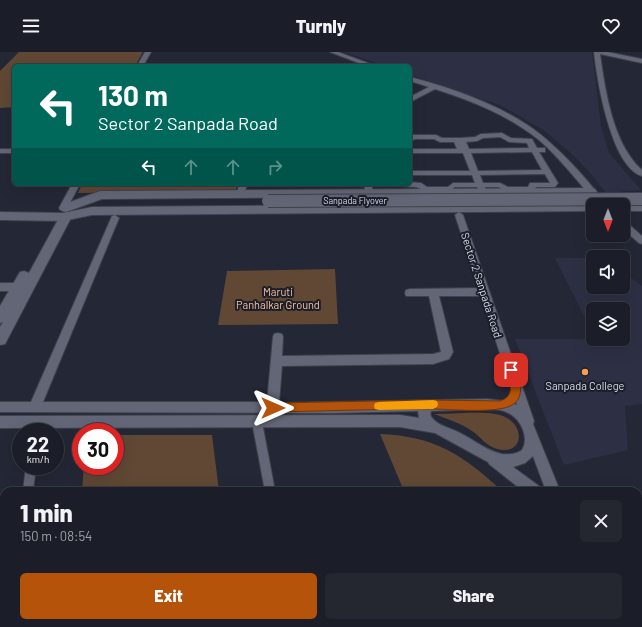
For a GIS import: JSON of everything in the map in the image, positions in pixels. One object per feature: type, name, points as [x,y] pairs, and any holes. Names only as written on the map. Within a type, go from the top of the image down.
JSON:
[{"type":"main road","points":[[0,216],[65,212],[100,195],[242,189],[479,189],[591,192]]},
{"type":"main road","name":"Sanpada Flyover","points":[[65,212],[267,205],[642,198]]},
{"type":"main road","name":"Sanpada Flyover","points":[[267,205],[586,207]]},
{"type":"main road","points":[[630,207],[642,207]]},
{"type":"main road","points":[[0,210],[65,212],[89,218],[586,214]]},
{"type":"street","points":[[141,64],[148,52]]},
{"type":"street","points":[[333,52],[367,64]]},
{"type":"street","points":[[642,60],[598,52],[599,73],[616,138],[630,163],[642,174]]},
{"type":"street","points":[[412,80],[473,100],[508,116],[541,138],[568,164],[597,198]]},
{"type":"street","points":[[412,99],[434,87]]},
{"type":"street","points":[[412,185],[418,185],[426,190],[450,189],[453,185],[479,189],[500,185],[506,189],[530,189],[533,185],[553,184],[548,172],[529,141],[510,140],[502,135],[481,136],[478,140],[462,140],[464,151]]},
{"type":"street","points":[[412,138],[436,137],[440,140],[455,139],[458,141],[464,151],[479,189]]},
{"type":"street","points":[[412,151],[554,150]]},
{"type":"street","points":[[0,151],[12,151]]},
{"type":"street","points":[[412,173],[548,172]]},
{"type":"street","points":[[0,340],[23,287],[65,212],[75,186]]},
{"type":"street","name":"Sector 2 Sanpada Road","points":[[459,215],[515,384],[552,487]]},
{"type":"street","points":[[35,407],[115,218]]},
{"type":"street","points":[[630,230],[642,241]]},
{"type":"street","points":[[0,287],[23,287]]},
{"type":"street","points":[[0,318],[23,287]]},
{"type":"street","points":[[410,292],[485,292]]},
{"type":"street","points":[[276,361],[433,359],[445,356],[447,352],[433,292]]},
{"type":"street","points":[[273,408],[278,337]]},
{"type":"street","points":[[500,405],[513,398],[515,384]]},
{"type":"street","points":[[0,407],[273,408],[430,404],[500,405],[510,408],[518,413],[530,427],[531,447],[521,458],[512,461],[502,461],[491,458]]},
{"type":"street","points":[[430,404],[424,410],[423,416],[434,428]]},
{"type":"street","points":[[64,426],[257,422],[400,421],[434,428],[463,440],[491,458],[529,487]]},
{"type":"street","points":[[0,422],[12,424]]},
{"type":"street","points":[[257,422],[269,487]]},
{"type":"street","points":[[28,487],[30,475]]},
{"type":"shaded area","points":[[344,52],[592,52],[601,127],[609,153],[641,190],[606,193],[574,156],[545,131],[500,105],[412,76],[412,64],[379,64]]},
{"type":"shaded area","name":"Sanpada College","points":[[555,258],[586,258],[586,294],[630,294],[630,277],[642,286],[642,404],[625,406],[628,450],[564,465],[515,339],[586,339],[586,346],[630,346],[630,302],[586,302],[586,320]]},
{"type":"green space","points":[[19,52],[143,52],[136,64],[12,64],[12,107],[0,108],[0,71]]},
{"type":"green space","points":[[81,186],[237,186],[236,191],[78,193]]},
{"type":"green space","name":"Maruti Panhalkar Ground","points":[[335,269],[338,324],[218,325],[227,271]]},
{"type":"green space","points":[[434,414],[497,414],[510,420],[516,426],[519,438],[517,444],[513,448],[506,450],[497,449],[490,446],[468,428]]},
{"type":"green space","points":[[380,434],[417,439],[432,443],[461,458],[498,487],[402,487]]},
{"type":"green space","points":[[124,435],[212,435],[218,487],[82,487],[83,475],[124,475]]},
{"type":"slow traffic","points":[[379,406],[433,404]]},
{"type":"place","name":"Sanpada College","points":[[585,372]]},
{"type":"route","points":[[273,408],[334,408],[430,404],[500,405],[508,402],[513,398],[515,393],[515,384],[511,370]]}]
